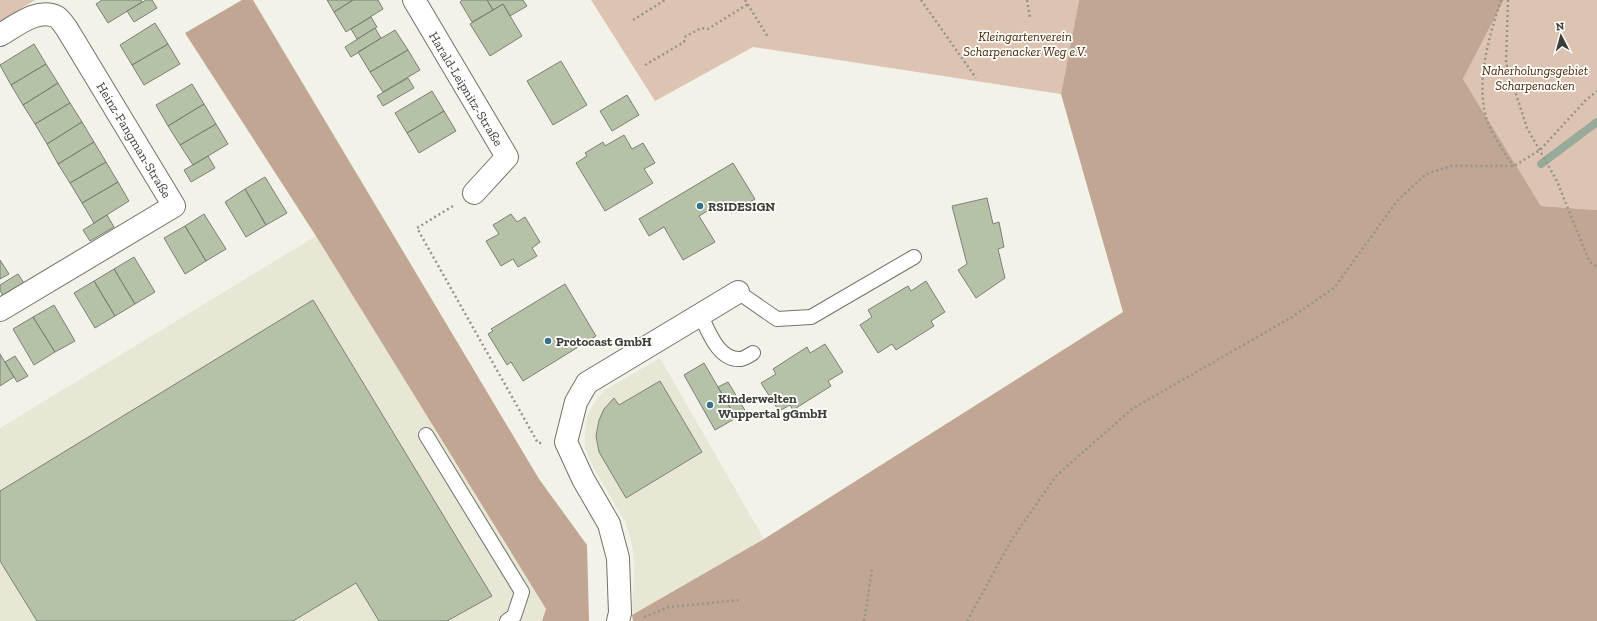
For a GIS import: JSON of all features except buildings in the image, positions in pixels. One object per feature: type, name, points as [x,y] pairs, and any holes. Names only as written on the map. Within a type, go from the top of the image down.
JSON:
[{"type":"street","name":"Harald-Leipnitz-Straße","points":[[414,0],[507,157],[474,193]]},
{"type":"street","name":"Heinz-Fangman-Straße","points":[[0,35],[36,15],[49,14],[59,18],[174,206],[0,310]]},
{"type":"street","points":[[629,620],[620,613],[618,558],[609,524],[583,479],[566,442],[576,402],[587,383],[738,292]]},
{"type":"lane","points":[[738,292],[777,319],[811,316],[914,257]]},
{"type":"lane","points":[[700,314],[714,343],[727,356],[742,359],[753,353]]},
{"type":"lane","points":[[426,435],[522,592],[514,616],[506,621]]},
{"type":"path","points":[[633,20],[665,0]]},
{"type":"path","points":[[745,0],[768,36]]},
{"type":"path","points":[[921,0],[976,78]]},
{"type":"path","points":[[1027,0],[1030,18]]},
{"type":"path","points":[[1501,0],[1487,54],[1481,92],[1486,119],[1509,160],[1514,166]]},
{"type":"path","points":[[1508,0],[1506,63],[1527,128],[1557,181],[1589,261],[1597,267]]},
{"type":"path","points":[[645,65],[684,42],[686,37],[701,28],[708,29],[748,4]]},
{"type":"path","points":[[967,621],[1012,538],[1056,476],[1132,409],[1292,317],[1334,288],[1397,201],[1426,174],[1451,166],[1514,166],[1540,150],[1585,101],[1597,91]]},
{"type":"path","points":[[474,193],[417,228],[538,443],[566,442]]},
{"type":"path","points":[[864,621],[872,570]]},
{"type":"path","points":[[629,620],[669,607],[739,600]]},
{"type":"shaded area","points":[[242,0],[253,0],[539,479],[587,545],[589,621],[542,621],[546,609],[316,236],[185,33]]},
{"type":"shaded area","points":[[1079,0],[1504,0],[1463,79],[1541,206],[1597,210],[1597,621],[633,621],[632,615],[764,539],[1123,312],[1061,94]]},
{"type":"shaded area","points":[[316,236],[546,609],[542,621],[0,621],[0,428]]},
{"type":"shaded area","points":[[660,358],[764,539],[632,615],[634,568],[633,551],[629,533],[625,522],[592,465],[585,448],[585,431],[587,417],[595,401],[605,390]]},
{"type":"green space","points":[[0,0],[35,0],[0,21]]},
{"type":"green space","name":"Kleingartenverein Scharpenacker Weg e.V.","points":[[591,0],[1079,0],[1061,94],[753,47],[655,101]]},
{"type":"green space","name":"Naherholungsgebiet Scharpenacken","points":[[1504,0],[1597,0],[1597,210],[1541,206],[1463,79]]},
{"type":"waterway","points":[[1541,164],[1597,122]]},
{"type":"place","name":"RSIDESIGN","points":[[700,206]]},
{"type":"place","name":"Protocast GmbH","points":[[548,341]]},
{"type":"place","name":"Kinderwelten Wuppertal gGmbH","points":[[710,405]]}]
